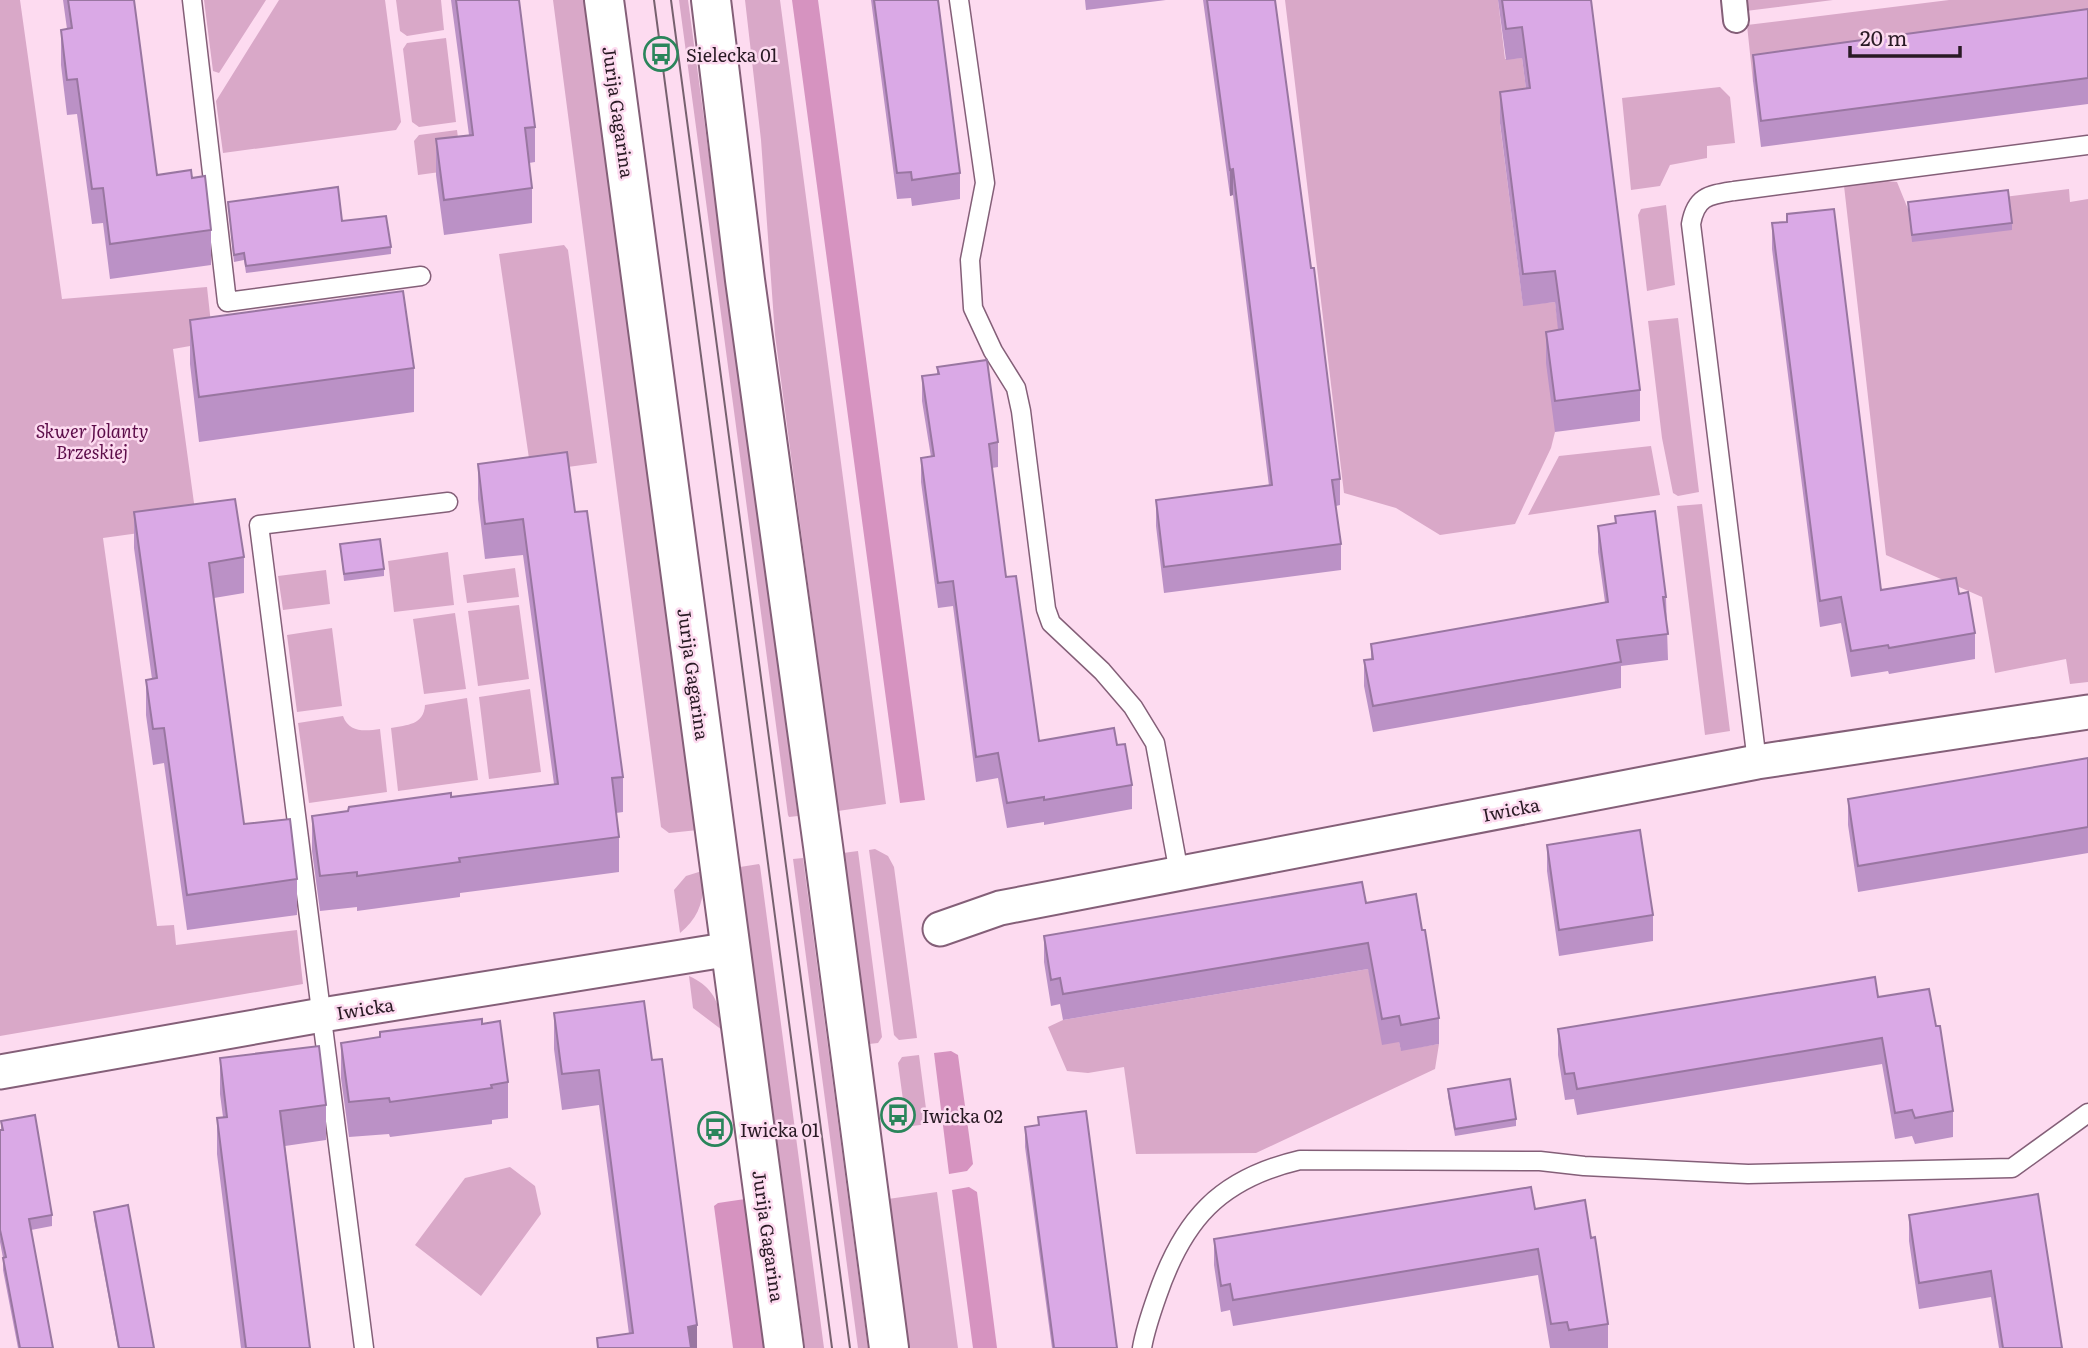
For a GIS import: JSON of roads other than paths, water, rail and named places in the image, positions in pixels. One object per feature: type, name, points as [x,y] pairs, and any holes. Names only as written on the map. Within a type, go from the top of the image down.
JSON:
[{"type":"main road","name":"Jurija Gagarina","points":[[604,0],[784,1348]]},
{"type":"main road","points":[[711,0],[745,280],[822,836],[888,1348]]},
{"type":"street","name":"Iwicka","points":[[940,929],[1000,908],[1757,762],[2088,712]]},
{"type":"street","name":"Iwicka","points":[[0,1072],[321,1015],[730,949]]},
{"type":"lane","points":[[192,0],[227,302],[421,276]]},
{"type":"lane","points":[[959,0],[985,183],[970,260],[972,308],[993,352],[1016,388],[1046,609],[1051,623],[1102,671],[1133,707],[1155,743],[1179,873]]},
{"type":"lane","points":[[1757,762],[1691,224],[1696,208],[1707,197],[1734,191],[2088,145]]},
{"type":"lane","points":[[363,1348],[259,525],[448,502]]},
{"type":"lane","points":[[1142,1348],[1165,1270],[1188,1228],[1214,1199],[1243,1179],[1300,1160],[1540,1161],[1584,1166],[1748,1174],[2012,1168],[2088,1113]]},
{"type":"tram line","points":[[654,0],[832,1348]]},
{"type":"tram line","points":[[671,0],[850,1348]]},
{"type":"place","name":"Sielecka 01","points":[[661,54]]},
{"type":"place","name":"Iwicka 02","points":[[898,1115]]},
{"type":"place","name":"Iwicka 01","points":[[715,1129]]},
{"type":"park label","name":"Skwer Jolanty Brzeskiej","points":[[92,440]]}]
